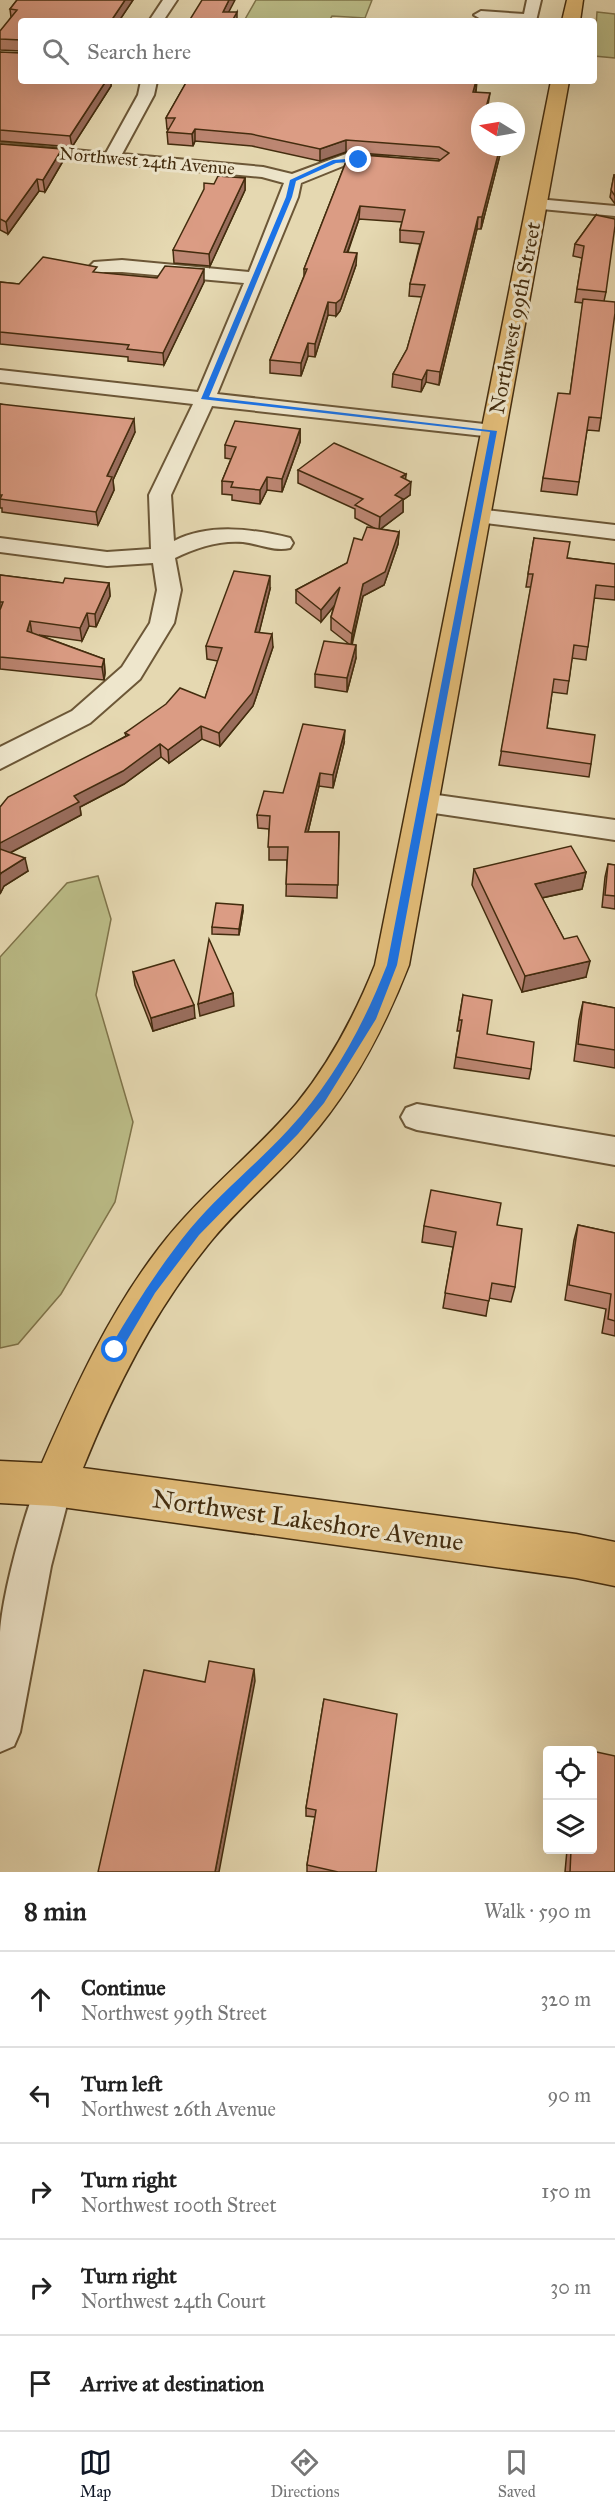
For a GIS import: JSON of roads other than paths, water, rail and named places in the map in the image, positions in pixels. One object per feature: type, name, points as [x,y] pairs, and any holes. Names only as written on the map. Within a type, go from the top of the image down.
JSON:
[{"type":"main road","points":[[572,18],[575,0]]},
{"type":"main road","name":"Northwest 99th Street","points":[[54,1485],[93,1393],[151,1289],[195,1232],[294,1131],[320,1099],[373,1016],[392,965],[559,84]]},
{"type":"main road","name":"Northwest Lakeshore Avenue","points":[[0,1482],[54,1485],[576,1556],[615,1564]]},
{"type":"street","points":[[158,18],[170,0]]},
{"type":"street","points":[[518,18],[481,15],[526,0]]},
{"type":"street","points":[[530,18],[534,0]]},
{"type":"street","points":[[111,158],[146,95],[148,84]]},
{"type":"street","name":"Northwest 24th Avenue","points":[[0,148],[263,172],[293,180]]},
{"type":"street","points":[[0,760],[14,750],[81,717],[131,673],[162,623],[169,590],[163,555],[160,495],[205,399],[289,197],[293,180],[346,159],[405,163]]},
{"type":"street","points":[[537,204],[615,211]]},
{"type":"street","points":[[95,270],[100,266],[122,266],[256,278]]},
{"type":"street","points":[[0,376],[494,431]]},
{"type":"street","points":[[477,516],[615,532]]},
{"type":"street","points":[[0,545],[107,559],[163,555],[191,541],[241,535],[282,543]]},
{"type":"street","points":[[423,802],[615,830]]},
{"type":"street","points":[[417,1117],[615,1151]]},
{"type":"street","name":"Northwest 99th Street","points":[[0,1732],[32,1566],[54,1485]]}]
